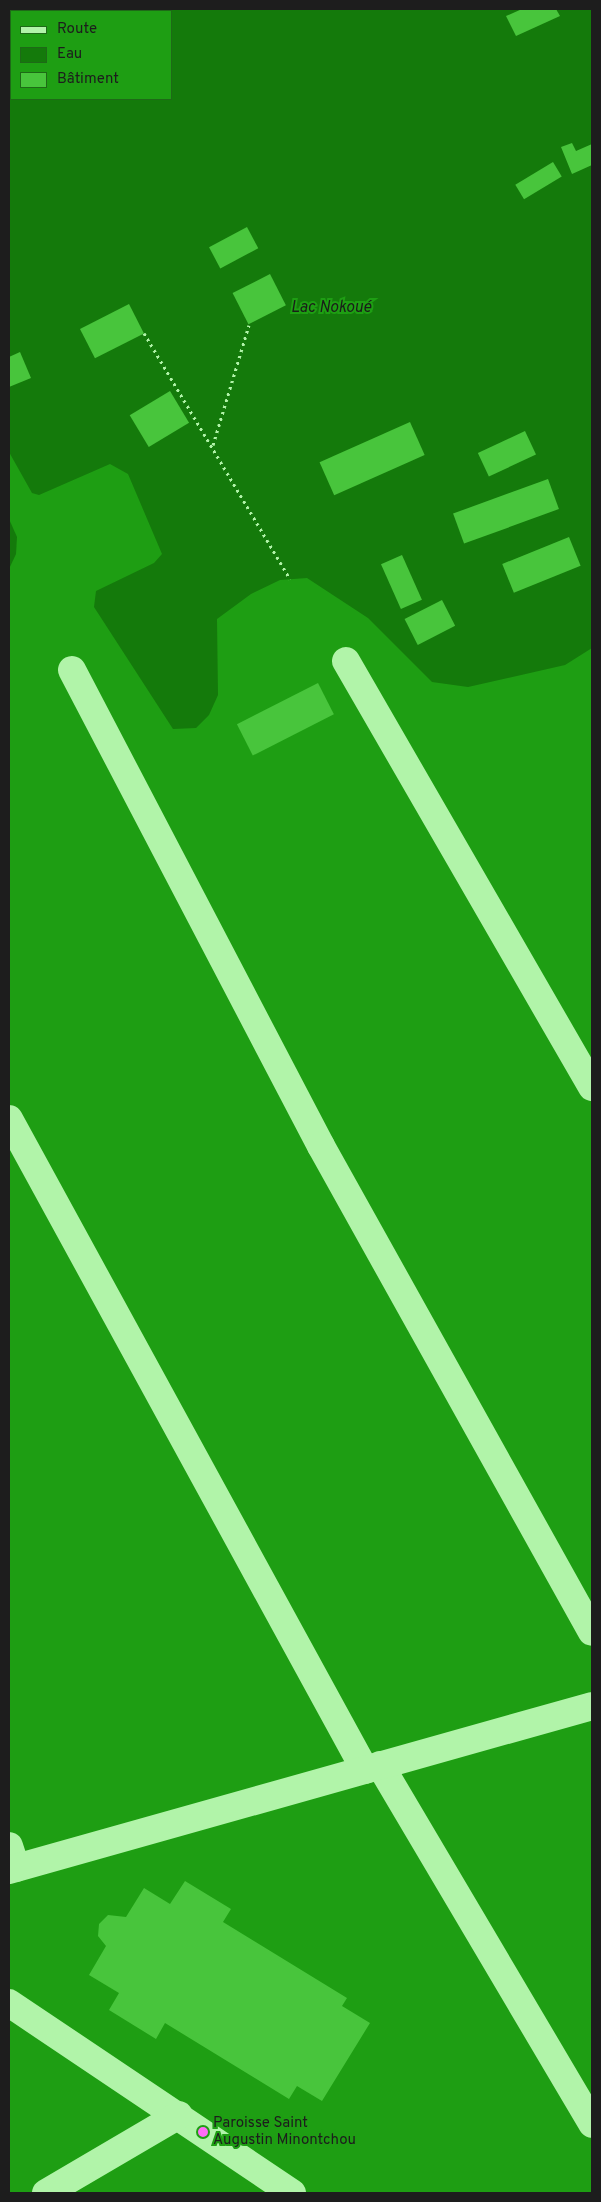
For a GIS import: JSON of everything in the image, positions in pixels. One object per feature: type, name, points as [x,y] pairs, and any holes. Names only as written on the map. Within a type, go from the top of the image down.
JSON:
[{"type":"street","points":[[346,661],[592,1087]]},
{"type":"street","points":[[72,670],[321,1146],[592,1632]]},
{"type":"street","points":[[9,1119],[373,1768],[592,2124]]},
{"type":"street","points":[[11,1861],[373,1768],[592,1706]]},
{"type":"street","points":[[9,2003],[179,2115],[292,2193]]},
{"type":"street","points":[[46,2193],[179,2115]]},
{"type":"path","points":[[212,446],[249,325]]},
{"type":"path","points":[[144,333],[290,579]]},
{"type":"water","name":"Lac Nokoué","points":[[9,9],[592,9],[592,648],[565,665],[468,687],[432,682],[368,618],[307,578],[280,580],[251,594],[217,619],[218,695],[209,715],[196,728],[173,729],[94,607],[96,591],[154,563],[162,554],[128,474],[110,464],[39,495],[32,493],[9,452]]},
{"type":"water","points":[[9,519],[17,537],[16,554],[9,569]]},
{"type":"building","points":[[522,9],[556,9],[560,16],[516,36],[506,16]]},
{"type":"building","points":[[572,143],[576,151],[592,144],[592,165],[572,174],[561,147]]},
{"type":"building","points":[[553,162],[562,177],[524,199],[515,185]]},
{"type":"building","points":[[247,227],[258,248],[220,268],[209,247]]},
{"type":"building","points":[[270,274],[286,305],[248,324],[233,293]]},
{"type":"building","points":[[129,304],[144,333],[95,358],[80,329]]},
{"type":"building","points":[[20,352],[31,378],[9,387],[9,357]]},
{"type":"building","points":[[170,391],[189,423],[149,447],[130,415]]},
{"type":"building","points":[[410,422],[425,455],[334,495],[320,462]]},
{"type":"building","points":[[525,431],[536,455],[489,477],[478,453]]},
{"type":"building","points":[[548,479],[559,509],[464,544],[453,514]]},
{"type":"building","points":[[569,537],[581,566],[514,593],[502,564]]},
{"type":"building","points":[[402,555],[422,600],[401,609],[381,564]]},
{"type":"building","points":[[442,600],[455,626],[418,645],[405,619]]},
{"type":"building","points":[[318,683],[334,714],[253,755],[237,724]]},
{"type":"building","points":[[185,1881],[231,1909],[223,1922],[347,1998],[342,2006],[370,2023],[322,2101],[297,2086],[289,2099],[165,2023],[156,2039],[109,2010],[119,1993],[89,1975],[106,1946],[98,1936],[99,1924],[108,1915],[126,1917],[144,1888],[170,1904]]},
{"type":"place","name":"Paroisse Saint Augustin Minontchou","points":[[203,2132]]}]
